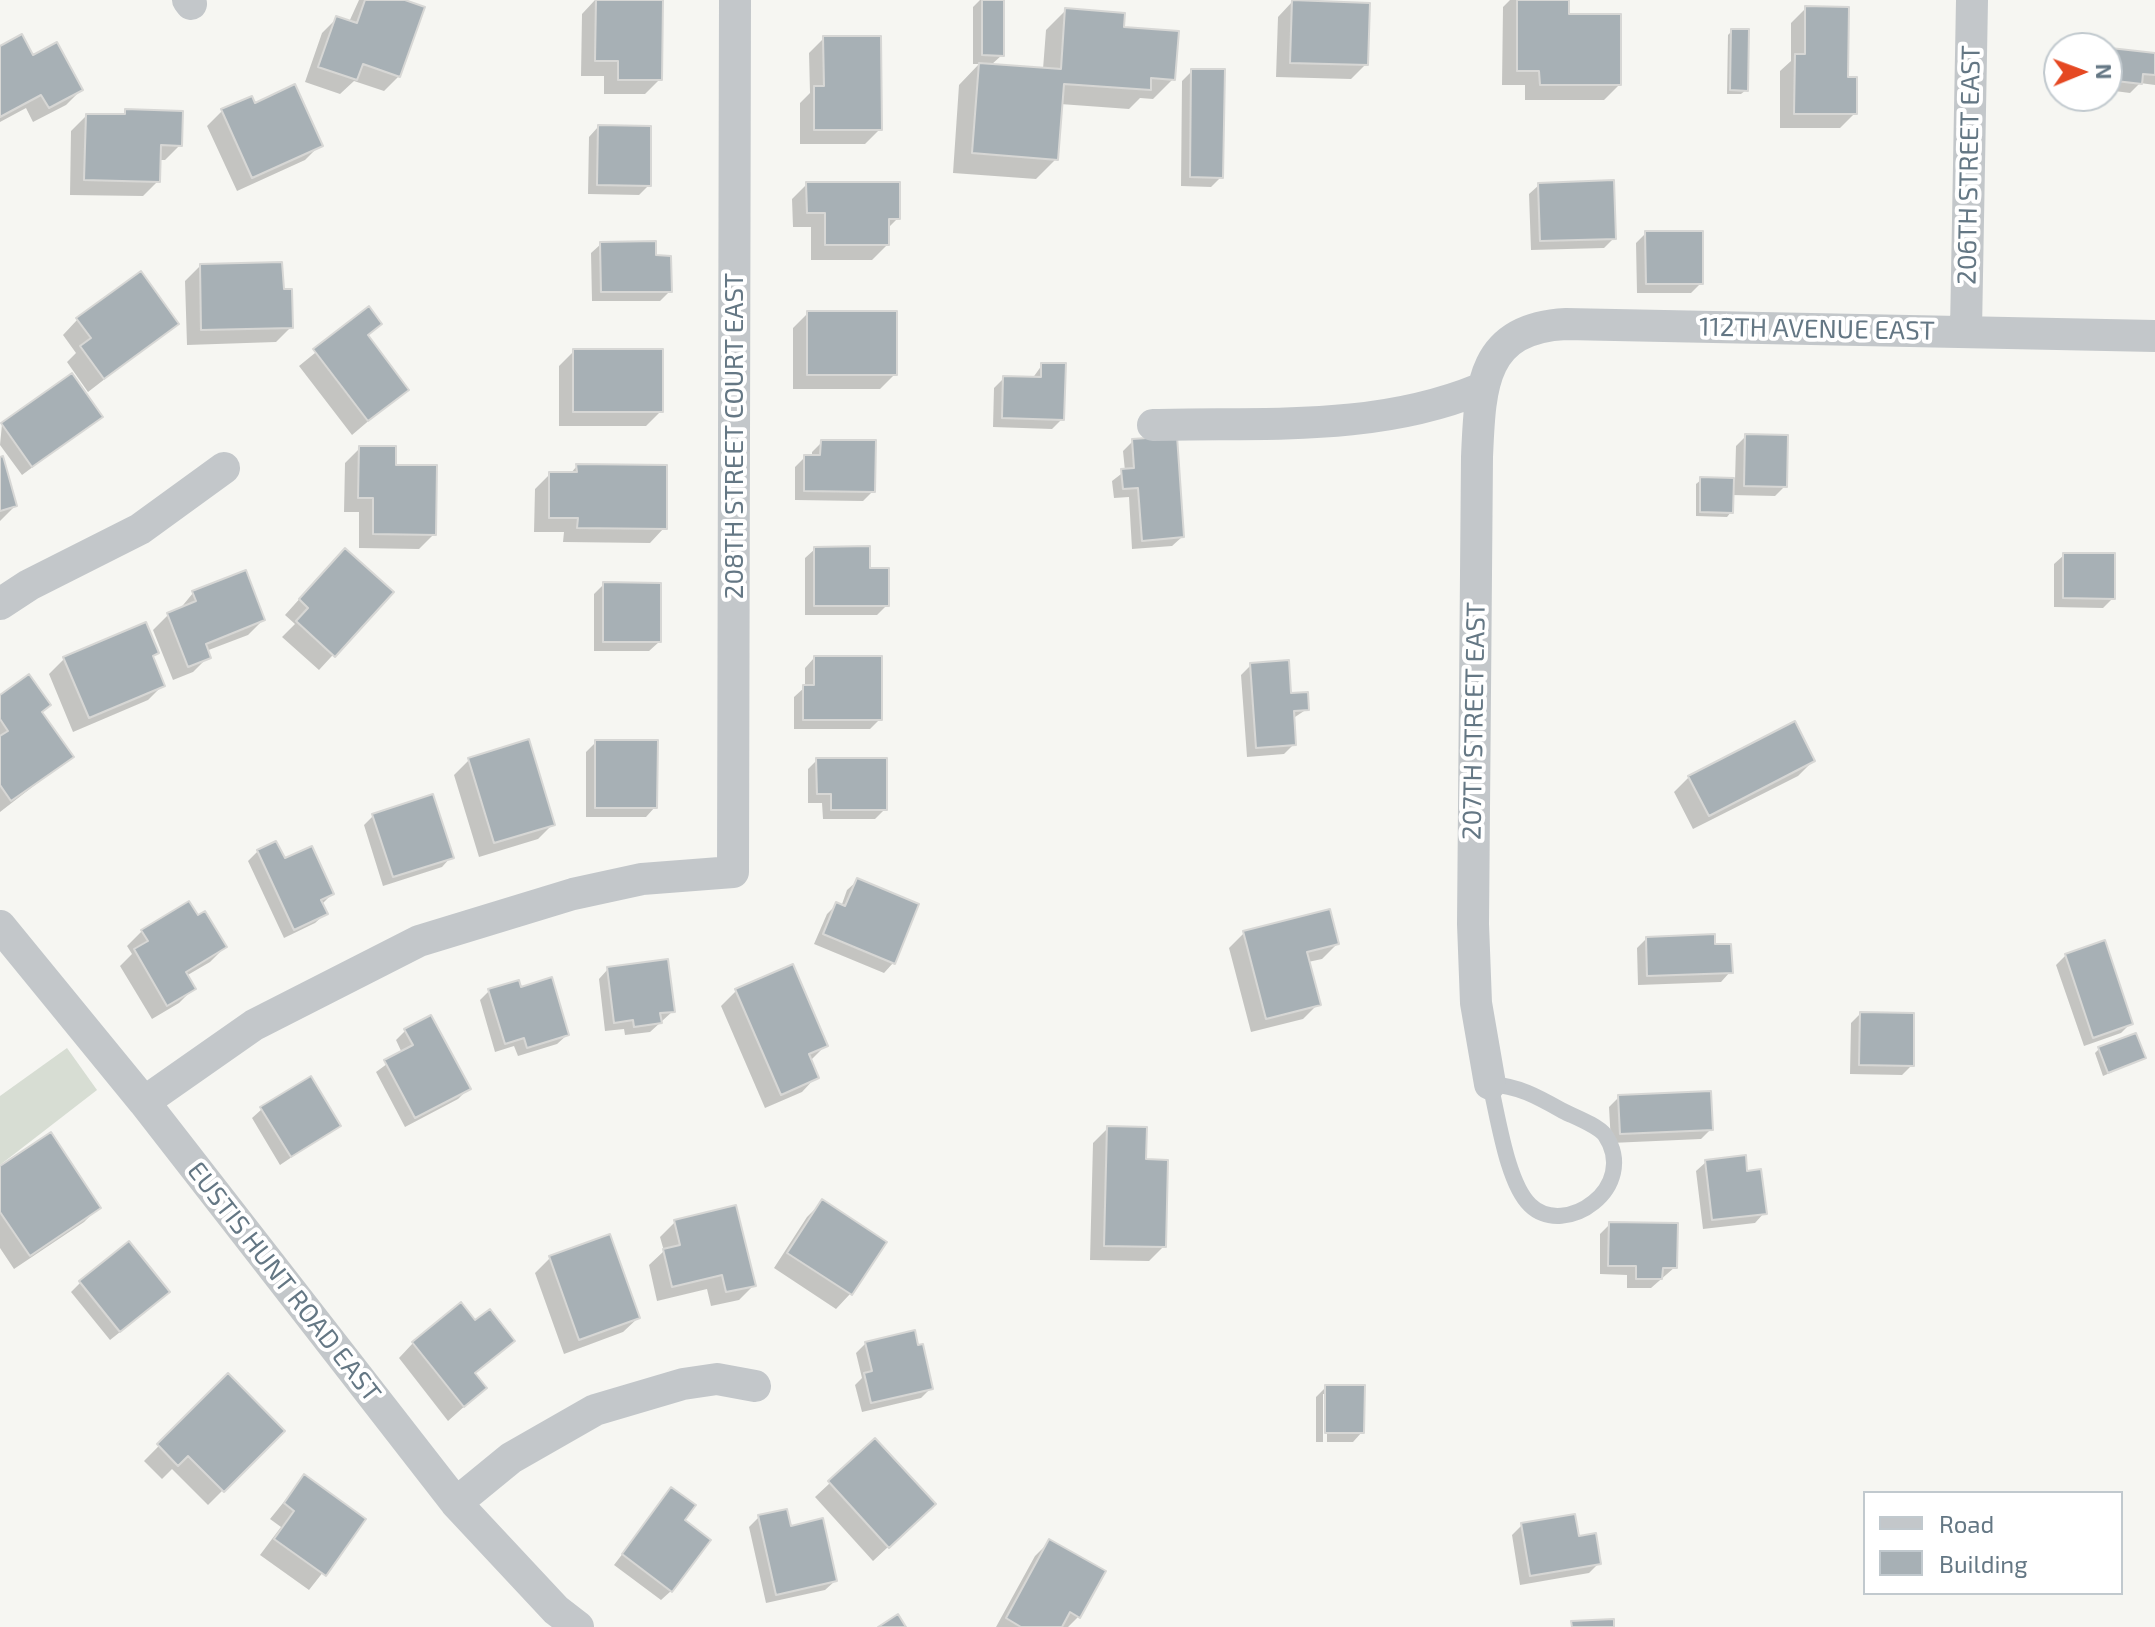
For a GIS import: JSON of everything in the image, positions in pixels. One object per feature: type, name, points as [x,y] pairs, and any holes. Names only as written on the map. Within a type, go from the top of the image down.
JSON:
[{"type":"street","name":"208TH STREET COURT EAST","points":[[144,1102],[254,1025],[419,941],[573,894],[642,879],[733,872],[735,0]]},
{"type":"street","name":"206TH STREET EAST","points":[[1966,330],[1972,0]]},
{"type":"street","name":"112TH AVENUE EAST","points":[[1496,361],[1508,338],[1540,325],[1966,330],[2155,336]]},
{"type":"street","name":"207TH STREET EAST","points":[[1490,1084],[1476,1003],[1473,924],[1480,389],[1496,361]]},
{"type":"street","points":[[1153,425],[1395,416],[1437,407],[1480,389]]},
{"type":"street","points":[[0,604],[29,585],[140,529],[224,468]]},
{"type":"street","name":"EUSTIS HUNT ROAD EAST","points":[[0,926],[144,1102],[456,1503],[556,1610],[578,1627]]},
{"type":"street","points":[[456,1503],[511,1458],[595,1410],[683,1384],[717,1379],[755,1386]]},
{"type":"lane","points":[[1490,1084],[1517,1086],[1603,1133],[1615,1158],[1614,1180],[1598,1198],[1576,1213],[1550,1217],[1530,1205],[1518,1184],[1490,1084]]},
{"type":"shaded area","points":[[67,1048],[97,1090],[0,1165],[0,1096]]},
{"type":"building","points":[[365,0],[405,0],[425,7],[400,77],[363,64],[357,80],[318,67],[336,16],[357,23]]},
{"type":"building","points":[[596,0],[663,0],[662,80],[618,80],[618,61],[595,61]]},
{"type":"building","points":[[982,0],[1004,0],[1004,56],[982,55]]},
{"type":"building","points":[[1292,0],[1370,3],[1368,65],[1290,63]]},
{"type":"building","points":[[1517,0],[1569,0],[1569,14],[1621,14],[1621,85],[1540,85],[1539,71],[1517,71]]},
{"type":"building","points":[[1805,6],[1849,7],[1848,77],[1857,77],[1857,114],[1794,114],[1795,54],[1805,54]]},
{"type":"building","points":[[1065,8],[1125,13],[1124,27],[1179,31],[1175,80],[1151,78],[1151,90],[1064,84],[1058,160],[972,153],[979,63],[1061,69]]},
{"type":"building","points":[[1731,29],[1749,29],[1748,91],[1730,90]]},
{"type":"building","points":[[22,34],[33,55],[57,42],[83,90],[49,108],[41,95],[0,117],[0,46]]},
{"type":"building","points":[[823,36],[881,36],[882,130],[814,130],[814,86],[824,86]]},
{"type":"building","points":[[2123,49],[2155,53],[2155,75],[2143,74],[2142,84],[2123,82]]},
{"type":"building","points":[[1191,69],[1225,69],[1223,178],[1190,177]]},
{"type":"building","points":[[295,84],[323,146],[252,178],[221,109],[252,96],[255,103]]},
{"type":"building","points":[[125,109],[183,111],[182,146],[161,145],[160,182],[84,180],[86,114],[125,114]]},
{"type":"building","points":[[598,125],[651,126],[651,186],[597,185]]},
{"type":"building","points":[[1614,180],[1616,239],[1540,241],[1538,183]]},
{"type":"building","points":[[806,182],[900,182],[900,219],[889,219],[889,245],[825,245],[825,213],[807,213]]},
{"type":"building","points":[[1645,231],[1703,231],[1703,284],[1646,284]]},
{"type":"building","points":[[656,241],[656,255],[671,256],[672,292],[601,292],[600,242]]},
{"type":"building","points":[[282,262],[284,289],[292,289],[293,328],[201,330],[200,264]]},
{"type":"building","points":[[141,271],[179,324],[104,379],[80,346],[91,338],[76,318]]},
{"type":"building","points":[[369,306],[382,324],[368,335],[409,390],[368,421],[313,349]]},
{"type":"building","points":[[807,311],[897,311],[897,375],[807,375]]},
{"type":"building","points":[[573,349],[663,349],[663,412],[573,412]]},
{"type":"building","points":[[1041,363],[1066,363],[1064,420],[1002,418],[1003,376],[1041,377]]},
{"type":"building","points":[[72,373],[103,417],[32,467],[1,423]]},
{"type":"building","points":[[1745,434],[1788,435],[1787,487],[1744,486]]},
{"type":"building","points":[[1177,436],[1184,537],[1142,541],[1138,488],[1123,489],[1121,469],[1134,468],[1132,439]]},
{"type":"building","points":[[821,440],[876,440],[875,492],[804,491],[804,455],[820,455]]},
{"type":"building","points":[[359,446],[396,446],[396,465],[437,465],[436,535],[373,534],[373,498],[358,498]]},
{"type":"building","points":[[3,456],[17,506],[0,511],[0,457]]},
{"type":"building","points":[[576,464],[667,465],[667,529],[577,528],[578,518],[549,518],[549,472],[577,472]]},
{"type":"building","points":[[1700,477],[1734,478],[1733,513],[1700,512]]},
{"type":"building","points":[[870,546],[870,568],[889,568],[889,606],[814,606],[814,547]]},
{"type":"building","points":[[345,548],[394,592],[335,657],[296,621],[308,608],[299,599]]},
{"type":"building","points":[[2063,553],[2115,553],[2115,599],[2063,598]]},
{"type":"building","points":[[246,570],[265,620],[206,644],[211,658],[188,667],[167,613],[196,601],[192,591]]},
{"type":"building","points":[[603,582],[661,583],[661,642],[603,642]]},
{"type":"building","points":[[146,622],[159,653],[153,656],[165,686],[89,718],[63,657]]},
{"type":"building","points":[[814,656],[882,656],[882,720],[803,720],[803,685],[814,685]]},
{"type":"building","points":[[1289,660],[1291,693],[1308,692],[1309,710],[1294,711],[1296,745],[1256,748],[1250,663]]},
{"type":"building","points":[[29,674],[51,705],[42,712],[74,757],[11,801],[0,785],[0,736],[8,731],[0,719],[0,695]]},
{"type":"building","points":[[1795,721],[1815,761],[1709,816],[1688,776]]},
{"type":"building","points":[[529,739],[555,825],[494,843],[468,758]]},
{"type":"building","points":[[595,740],[658,740],[657,808],[595,808]]},
{"type":"building","points":[[816,758],[887,758],[887,810],[831,810],[831,794],[817,794]]},
{"type":"building","points":[[433,794],[454,858],[393,877],[372,814]]},
{"type":"building","points":[[276,841],[285,858],[312,846],[334,894],[321,900],[328,914],[294,930],[257,850]]},
{"type":"building","points":[[857,878],[919,904],[895,964],[823,934],[836,902],[845,906]]},
{"type":"building","points":[[189,901],[198,915],[205,911],[227,947],[186,972],[196,989],[167,1006],[134,949],[148,941],[141,930]]},
{"type":"building","points":[[1330,909],[1339,944],[1307,952],[1321,1005],[1266,1019],[1243,931]]},
{"type":"building","points":[[1715,934],[1715,944],[1731,944],[1733,973],[1647,976],[1646,937]]},
{"type":"building","points":[[2105,940],[2133,1024],[2093,1038],[2065,954]]},
{"type":"building","points":[[668,959],[675,1012],[660,1013],[662,1023],[634,1027],[633,1020],[614,1023],[607,967]]},
{"type":"building","points":[[793,964],[828,1046],[809,1054],[819,1078],[781,1095],[735,989]]},
{"type":"building","points":[[552,977],[569,1035],[527,1048],[524,1038],[505,1044],[488,989],[519,980],[521,987]]},
{"type":"building","points":[[1860,1012],[1914,1013],[1914,1066],[1859,1065]]},
{"type":"building","points":[[431,1015],[471,1089],[415,1118],[384,1060],[413,1045],[404,1029]]},
{"type":"building","points":[[2136,1033],[2146,1058],[2108,1073],[2098,1047]]},
{"type":"building","points":[[311,1076],[341,1126],[291,1157],[260,1107]]},
{"type":"building","points":[[1711,1091],[1713,1130],[1620,1134],[1618,1095]]},
{"type":"building","points":[[1107,1126],[1147,1127],[1146,1159],[1168,1160],[1166,1247],[1104,1246]]},
{"type":"building","points":[[51,1132],[101,1208],[30,1256],[0,1212],[0,1166]]},
{"type":"building","points":[[1746,1155],[1747,1171],[1761,1169],[1767,1214],[1712,1220],[1705,1160]]},
{"type":"building","points":[[822,1199],[887,1242],[852,1295],[787,1253]]},
{"type":"building","points":[[736,1205],[756,1286],[726,1292],[722,1275],[672,1287],[663,1249],[680,1245],[674,1220]]},
{"type":"building","points":[[1609,1222],[1678,1223],[1677,1268],[1663,1268],[1662,1279],[1636,1279],[1636,1266],[1608,1266]]},
{"type":"building","points":[[610,1234],[640,1318],[579,1340],[549,1256]]},
{"type":"building","points":[[129,1241],[170,1292],[120,1332],[79,1281]]},
{"type":"building","points":[[461,1302],[475,1320],[490,1309],[515,1341],[475,1373],[487,1388],[464,1407],[412,1342]]},
{"type":"building","points":[[915,1330],[918,1345],[923,1344],[933,1389],[871,1403],[864,1373],[872,1371],[865,1342]]},
{"type":"building","points":[[228,1373],[285,1431],[224,1492],[188,1456],[178,1466],[157,1444]]},
{"type":"building","points":[[1325,1385],[1365,1385],[1364,1433],[1325,1433]]},
{"type":"building","points":[[875,1438],[936,1504],[889,1548],[828,1481]]},
{"type":"building","points":[[304,1474],[366,1519],[326,1576],[274,1539],[294,1511],[284,1503]]},
{"type":"building","points":[[671,1487],[696,1505],[685,1520],[711,1540],[672,1592],[622,1554]]},
{"type":"building","points":[[787,1509],[791,1526],[823,1518],[837,1581],[776,1595],[758,1515]]},
{"type":"building","points":[[1575,1514],[1579,1536],[1596,1533],[1601,1564],[1530,1576],[1521,1523]]},
{"type":"building","points":[[1049,1539],[1106,1571],[1080,1618],[1070,1612],[1062,1627],[1021,1627],[1006,1618]]},
{"type":"building","points":[[898,1614],[906,1627],[878,1627]]},
{"type":"building","points":[[1614,1619],[1614,1627],[1572,1627],[1571,1621]]}]
